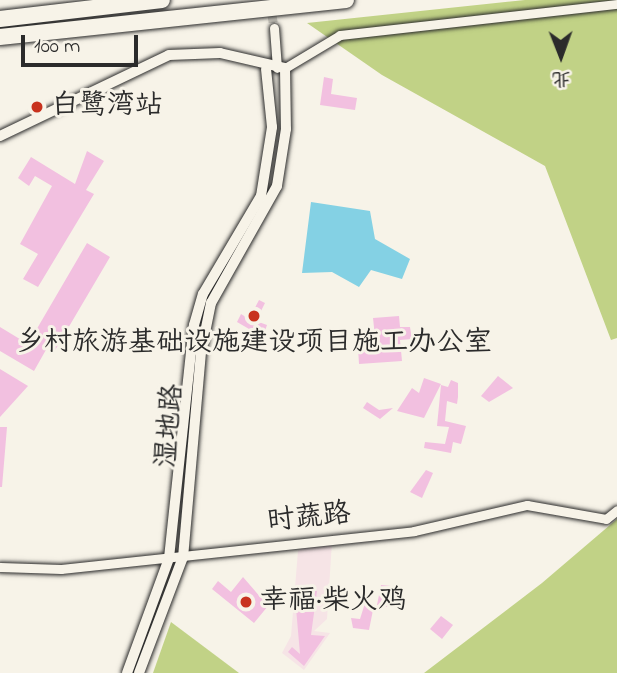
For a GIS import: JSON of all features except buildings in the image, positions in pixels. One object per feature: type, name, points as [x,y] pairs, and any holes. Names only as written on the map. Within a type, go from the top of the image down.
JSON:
[{"type":"highway","points":[[0,19],[162,0]]},
{"type":"highway","points":[[0,37],[346,0]]},
{"type":"street","points":[[0,136],[169,55],[220,53],[276,68],[340,35],[617,4]]},
{"type":"street","points":[[274,28],[276,68]]},
{"type":"street","name":"湿地路","points":[[139,673],[183,557],[205,327],[220,282],[277,186],[286,128],[276,68]]},
{"type":"street","name":"湿地路","points":[[127,673],[169,558],[194,325],[203,294],[261,196],[272,127],[276,68]]},
{"type":"street","name":"时蔬路","points":[[0,567],[183,557],[414,531],[527,505],[606,519],[617,510]]},
{"type":"shaded area","points":[[332,542],[327,619],[314,631],[330,633],[304,670],[282,653],[291,636],[298,551],[307,543]]},
{"type":"green space","points":[[525,0],[617,0],[617,338],[611,340],[545,166],[382,75],[307,23]]},
{"type":"green space","points":[[617,519],[617,673],[424,673],[542,583]]},
{"type":"green space","points":[[171,622],[239,673],[153,673]]},
{"type":"water","points":[[311,202],[370,211],[375,239],[410,259],[402,279],[371,270],[359,287],[332,272],[302,273]]},
{"type":"tunnel","points":[[270,0],[274,28]]},
{"type":"place","name":"白鹭湾站","points":[[37,107]]},
{"type":"place","name":"乡村旅游基础设施建设项目施工办公室","points":[[254,316]]},
{"type":"place","name":"幸福·柴火鸡","points":[[246,602]]}]
